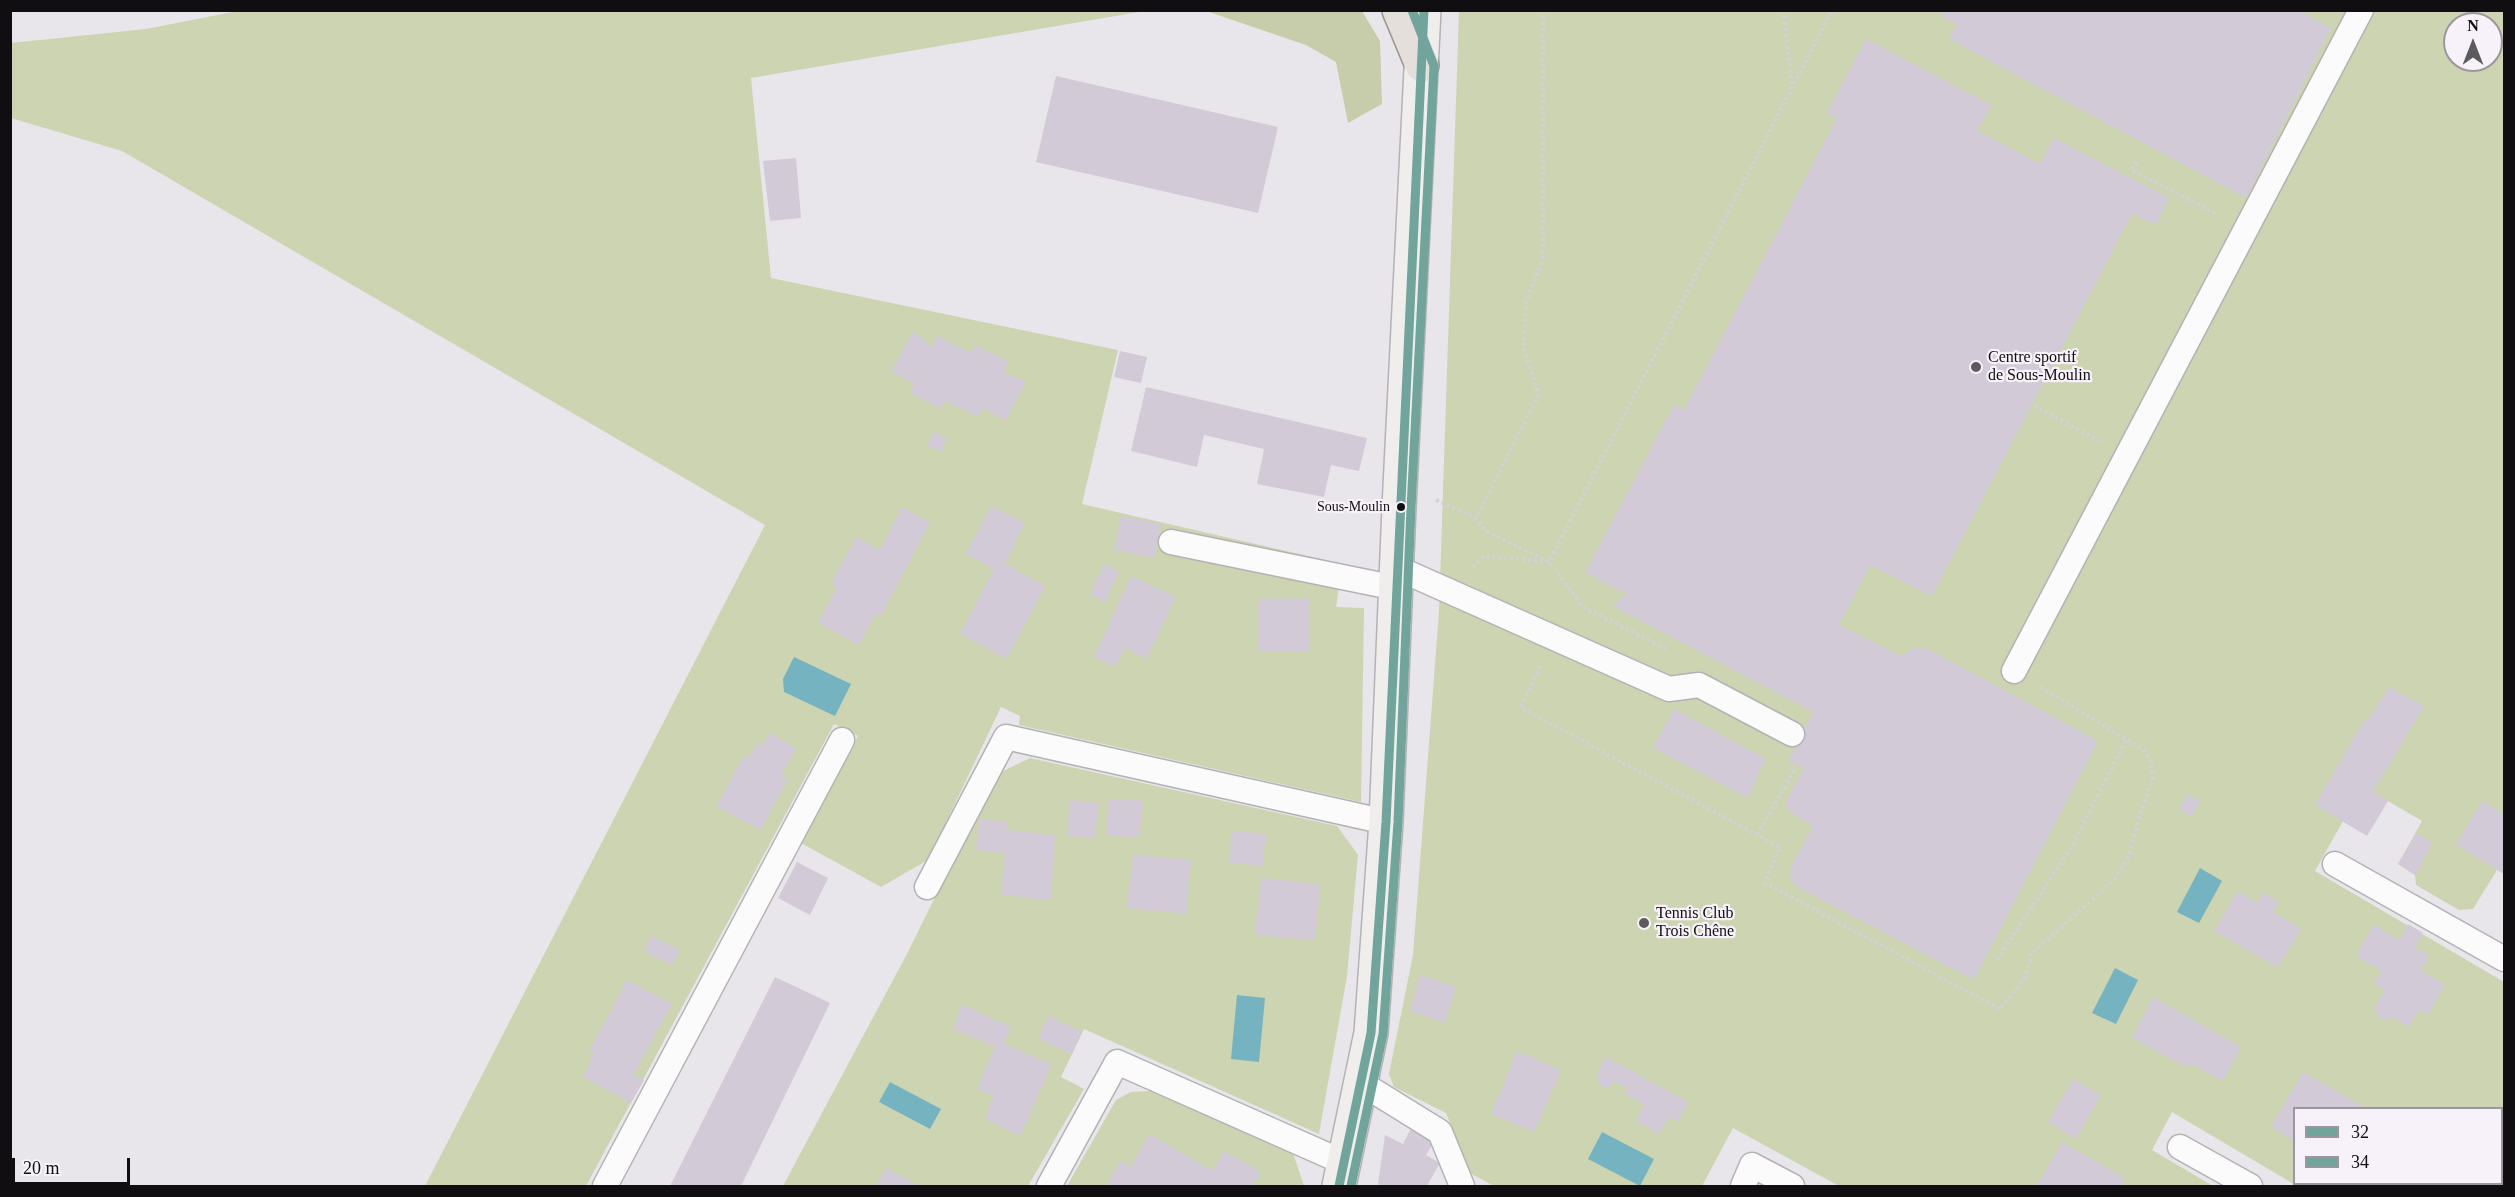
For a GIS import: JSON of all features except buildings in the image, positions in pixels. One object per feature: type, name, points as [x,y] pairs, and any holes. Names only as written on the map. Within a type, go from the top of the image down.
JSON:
[{"type":"main road","points":[[1399,10],[1422,65]]},
{"type":"main road","points":[[1342,1175],[1371,1033],[1386,822],[1424,10]]},
{"type":"lane","points":[[2014,671],[2361,10]]},
{"type":"lane","points":[[1171,542],[1397,578],[1552,637],[1669,689],[1700,685],[1792,734]]},
{"type":"lane","points":[[927,887],[1006,737],[1386,822]]},
{"type":"lane","points":[[605,1186],[842,740]]},
{"type":"lane","points":[[2335,864],[2505,959]]},
{"type":"lane","points":[[1049,1186],[1117,1062],[1342,1175]]},
{"type":"lane","points":[[1361,1083],[1440,1132],[1462,1186]]},
{"type":"lane","points":[[2180,1147],[2250,1186]]},
{"type":"lane","points":[[1743,1186],[1752,1165],[1791,1186]]},
{"type":"path","points":[[1476,518],[1539,394],[1524,350],[1526,302],[1543,260],[1543,10]]},
{"type":"path","points":[[1783,10],[1792,84]]},
{"type":"path","points":[[1549,562],[1792,84],[1832,10]]},
{"type":"path","points":[[2137,162],[2132,170],[2245,229]]},
{"type":"path","points":[[2034,406],[2127,455]]},
{"type":"path","points":[[1426,495],[1476,518],[1486,531],[1549,562],[1583,607],[1608,620]]},
{"type":"path","points":[[1469,572],[1484,556],[1549,562]]},
{"type":"path","points":[[1552,637],[1521,708],[1780,847],[1765,883],[2000,1009],[2026,977],[2031,954],[2121,872],[2129,857],[2138,820],[2151,788],[2153,767],[2143,749],[2014,671]]},
{"type":"path","points":[[1997,960],[2074,843],[2127,738]]},
{"type":"path","points":[[1757,835],[1795,769]]},
{"type":"green space","points":[[238,11],[1145,11],[751,78],[771,278],[1118,350],[1082,504],[1325,560],[1321,584],[1339,588],[1336,607],[1364,608],[1361,802],[1019,725],[1020,716],[1001,707],[928,860],[881,887],[801,843],[858,736],[834,724],[586,1186],[425,1186],[765,525],[122,151],[11,118],[11,43],[146,29]]},
{"type":"green space","points":[[1206,11],[1362,11],[1380,41],[1382,104],[1348,123],[1336,62],[1306,45]]},
{"type":"green space","name":"Centre sportif de Sous-Moulin","points":[[1459,11],[2504,11],[2504,874],[2497,870],[2473,909],[2459,910],[2416,885],[2415,875],[2398,864],[2422,821],[2388,801],[2343,821],[2315,871],[2504,982],[2504,1186],[2295,1185],[2503,1185],[2503,1107],[2293,1107],[2293,1184],[2172,1112],[2152,1150],[2213,1186],[1839,1186],[1733,1128],[1702,1186],[1494,1186],[1470,1173],[1446,1113],[1394,1087],[1389,1074],[1413,955],[1439,611]]},
{"type":"green space","points":[[1030,758],[1337,826],[1358,855],[1347,976],[1319,1134],[1084,1029],[1061,1077],[1084,1089],[1028,1186],[783,1186],[908,952],[995,775]]},
{"type":"green space","points":[[1151,1091],[1293,1153],[1304,1186],[1067,1186],[1116,1100],[1131,1092]]},
{"type":"water","points":[[794,657],[851,684],[835,716],[784,692],[783,679]]},
{"type":"water","points":[[2200,868],[2222,881],[2199,923],[2177,912]]},
{"type":"water","points":[[2115,968],[2138,980],[2116,1024],[2092,1013]]},
{"type":"water","points":[[1237,995],[1265,998],[1259,1062],[1231,1059]]},
{"type":"water","points":[[890,1082],[941,1109],[930,1129],[879,1102]]},
{"type":"water","points":[[1602,1132],[1654,1159],[1640,1186],[1588,1159]]},
{"type":"transit line","name":"34","points":[[1351,1186],[1383,1034],[1398,822],[1411,508],[1434,66],[1412,10]]},
{"type":"transit line","name":"32","points":[[1339,1186],[1371,1033],[1386,822],[1424,10]]},
{"type":"place","name":"Centre sportif de Sous-Moulin","points":[[1976,367]]},
{"type":"place","name":"Sous-Moulin","points":[[1401,507]]},
{"type":"place","name":"Tennis Club Trois Chêne","points":[[1644,923]]}]
